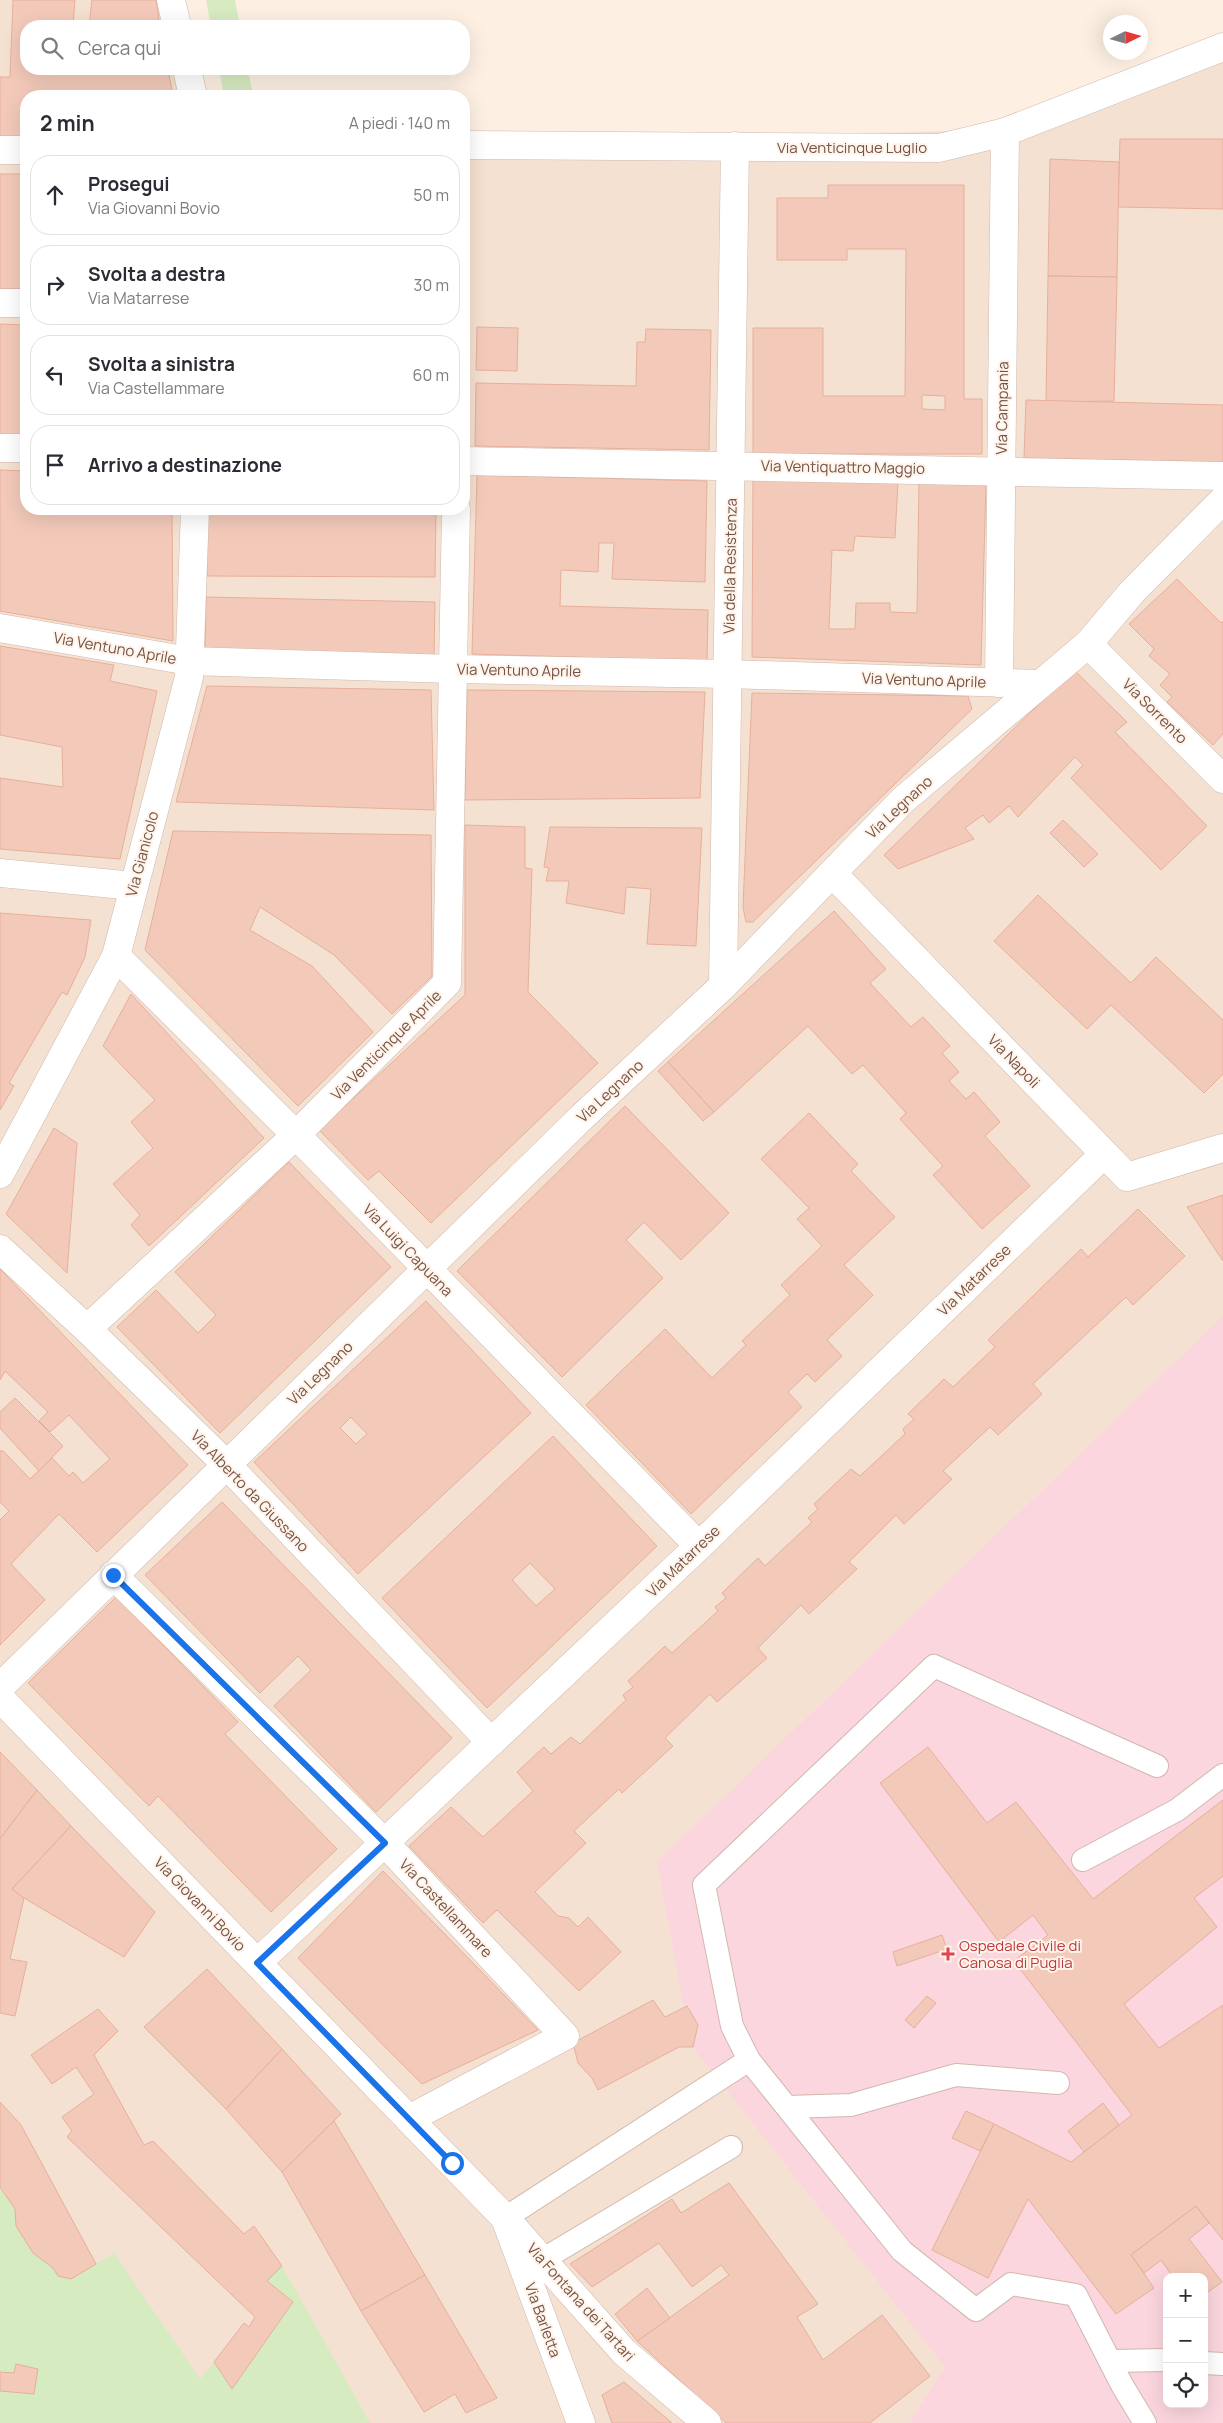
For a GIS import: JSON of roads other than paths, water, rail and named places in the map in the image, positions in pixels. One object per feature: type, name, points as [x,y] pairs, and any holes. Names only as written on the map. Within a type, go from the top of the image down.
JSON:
[{"type":"street","points":[[171,0],[176,20]]},
{"type":"street","name":"Via Venticinque Luglio","points":[[470,145],[939,148],[1005,132],[1223,47]]},
{"type":"street","points":[[188,75],[192,90]]},
{"type":"street","name":"Via Campania","points":[[999,683],[1005,132]]},
{"type":"street","name":"Via della Resistenza","points":[[723,986],[732,464],[735,146]]},
{"type":"street","points":[[0,150],[20,150]]},
{"type":"street","points":[[0,303],[20,302]]},
{"type":"street","points":[[0,448],[20,448]]},
{"type":"street","name":"Via Ventiquattro Maggio","points":[[470,461],[732,464],[1223,476]]},
{"type":"street","name":"Via Legnano","points":[[0,1687],[583,1116],[723,986],[903,800],[1088,644],[1132,592],[1223,500]]},
{"type":"street","name":"Via Gianicolo","points":[[0,1174],[116,956],[189,677],[195,515]]},
{"type":"street","name":"Via Venticinque Aprile","points":[[87,1329],[296,1135],[447,983],[456,515]]},
{"type":"street","name":"Via Ventuno Aprile","points":[[0,628],[189,661],[453,670],[728,674],[1040,684]]},
{"type":"street","name":"Via Sorrento","points":[[1088,644],[1222,777]]},
{"type":"street","name":"Via Napoli","points":[[832,872],[1127,1177],[1223,1148]]},
{"type":"street","points":[[0,873],[134,886]]},
{"type":"street","name":"Via Luigi Capuana","points":[[116,956],[296,1135],[699,1546]]},
{"type":"street","name":"Via Matarrese","points":[[257,1963],[699,1546],[1104,1154]]},
{"type":"street","name":"Via Alberto da Giussano","points":[[0,1249],[87,1329],[226,1464],[491,1742]]},
{"type":"street","name":"Via Castellammare","points":[[113,1575],[385,1843],[565,2036],[409,2119]]},
{"type":"street","name":"Via Giovanni Bovio","points":[[0,1698],[505,2218]]},
{"type":"street","name":"Via Fontana dei Tartari","points":[[505,2218],[624,2352],[707,2423]]},
{"type":"street","name":"Via Barletta","points":[[505,2218],[581,2423]]},
{"type":"lane","points":[[1145,2423],[1076,2295],[1011,2284],[976,2310],[902,2251],[749,2060],[732,2026],[704,1885],[934,1666],[1157,1766]]},
{"type":"lane","points":[[1083,1860],[1177,1810],[1223,1775]]},
{"type":"lane","points":[[505,2218],[749,2060]]},
{"type":"lane","points":[[788,2107],[851,2105],[956,2075],[1058,2083]]},
{"type":"lane","points":[[542,2260],[731,2147]]},
{"type":"lane","points":[[1110,2361],[1163,2360]]},
{"type":"lane","points":[[1208,2362],[1223,2364]]},
{"type":"place","name":"Ospedale Civile di Canosa di Puglia","points":[[948,1954]]}]
